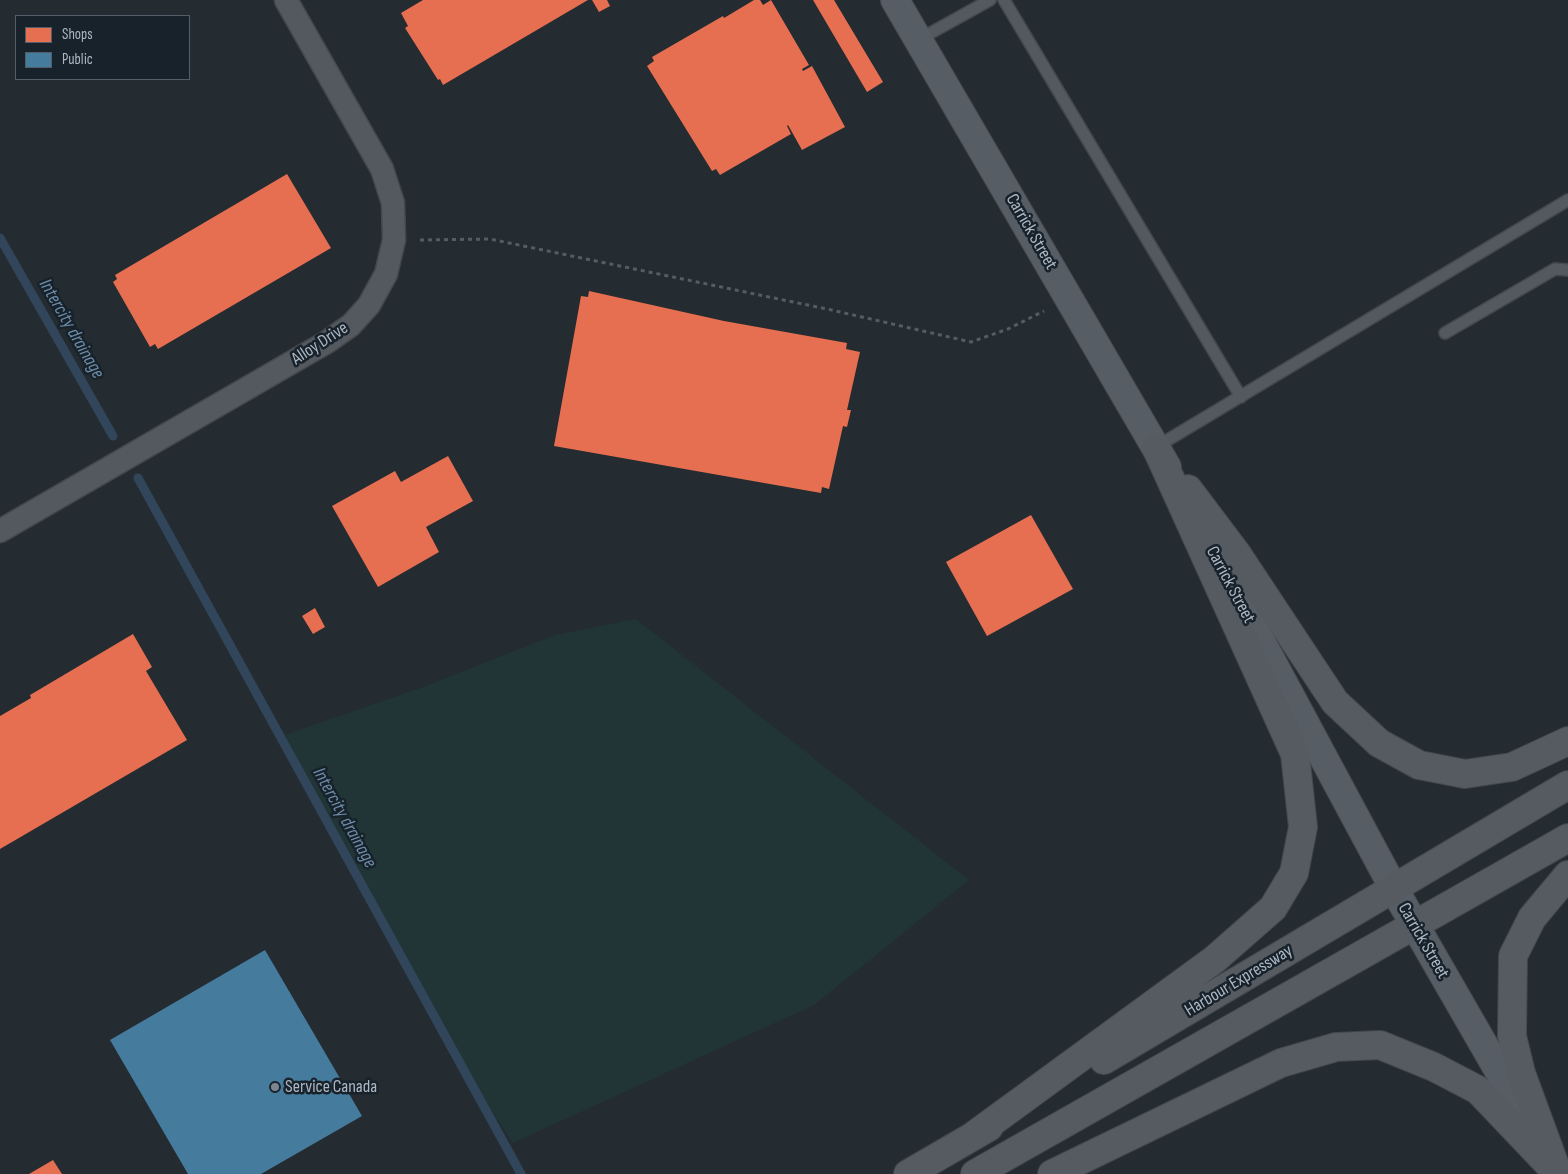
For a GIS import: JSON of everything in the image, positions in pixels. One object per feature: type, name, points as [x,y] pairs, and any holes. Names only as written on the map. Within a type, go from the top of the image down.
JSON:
[{"type":"main road","points":[[1156,447],[1237,554],[1335,702],[1379,743],[1419,765],[1465,774],[1512,767],[1568,741]]},
{"type":"main road","points":[[973,1136],[1215,959],[1273,908],[1294,873],[1303,827],[1295,754],[1156,447]]},
{"type":"main road","name":"Harbour Expressway","points":[[908,1174],[1568,786]]},
{"type":"main road","name":"Harbour Expressway","points":[[976,1174],[1568,838]]},
{"type":"main road","points":[[1558,1174],[1521,1073],[1512,1036],[1513,956],[1532,918],[1568,875]]},
{"type":"main road","points":[[1052,1174],[1281,1063],[1336,1047],[1380,1045],[1434,1067],[1478,1090],[1558,1174]]},
{"type":"street","name":"Alloy Drive","points":[[0,531],[327,342],[351,325],[369,305],[386,274],[394,240],[393,203],[382,170],[286,0]]},
{"type":"street","name":"Carrick Street","points":[[895,0],[1156,447],[1394,889],[1558,1174]]},
{"type":"lane","points":[[918,40],[990,0]]},
{"type":"lane","points":[[1004,0],[1240,396]]},
{"type":"lane","points":[[1156,447],[1568,200]]},
{"type":"lane","points":[[1445,332],[1554,270],[1568,270]]},
{"type":"path","points":[[394,240],[490,239],[827,309],[971,342],[1008,328],[1070,298]]},
{"type":"green space","points":[[636,619],[969,880],[814,1005],[513,1143],[429,1016],[411,975],[285,735],[426,686],[555,635]]},
{"type":"building: Shops","points":[[423,0],[588,0],[443,85],[405,28],[408,26],[401,13]]},
{"type":"building: Shops","points":[[592,0],[607,0],[610,6],[599,12]]},
{"type":"building: Shops","points":[[754,0],[760,0],[763,5],[771,0],[809,65],[802,69],[803,71],[812,66],[845,127],[802,150],[788,125],[791,134],[720,175],[716,169],[712,171],[647,66],[654,61],[652,57]]},
{"type":"building: Shops","points":[[813,0],[834,0],[883,82],[867,92]]},
{"type":"building: Shops","points":[[287,174],[331,248],[158,349],[155,344],[150,347],[113,282],[117,279],[115,275]]},
{"type":"building: Shops","points":[[589,291],[724,321],[847,343],[846,349],[860,352],[847,410],[851,410],[847,427],[843,426],[829,489],[822,487],[821,493],[554,446],[581,296],[588,297]]},
{"type":"building: Shops","points":[[448,456],[473,501],[426,527],[439,552],[378,587],[332,506],[395,471],[401,482]]},
{"type":"building: Shops","points":[[1031,515],[1073,589],[987,636],[946,562]]},
{"type":"building: Shops","points":[[315,608],[325,627],[313,634],[302,616]]},
{"type":"building: Shops","points":[[133,634],[152,667],[146,671],[187,740],[0,849],[0,716],[31,698],[30,695]]},
{"type":"building: Shops","points":[[53,1160],[62,1174],[29,1174]]},
{"type":"building: Public","points":[[265,950],[362,1116],[261,1174],[188,1174],[110,1040]]},
{"type":"waterway","name":"Intercity drainage","points":[[0,238],[113,436]]},
{"type":"waterway","name":"Intercity drainage","points":[[138,478],[521,1174]]},
{"type":"place","name":"Service Canada","points":[[275,1087]]}]
